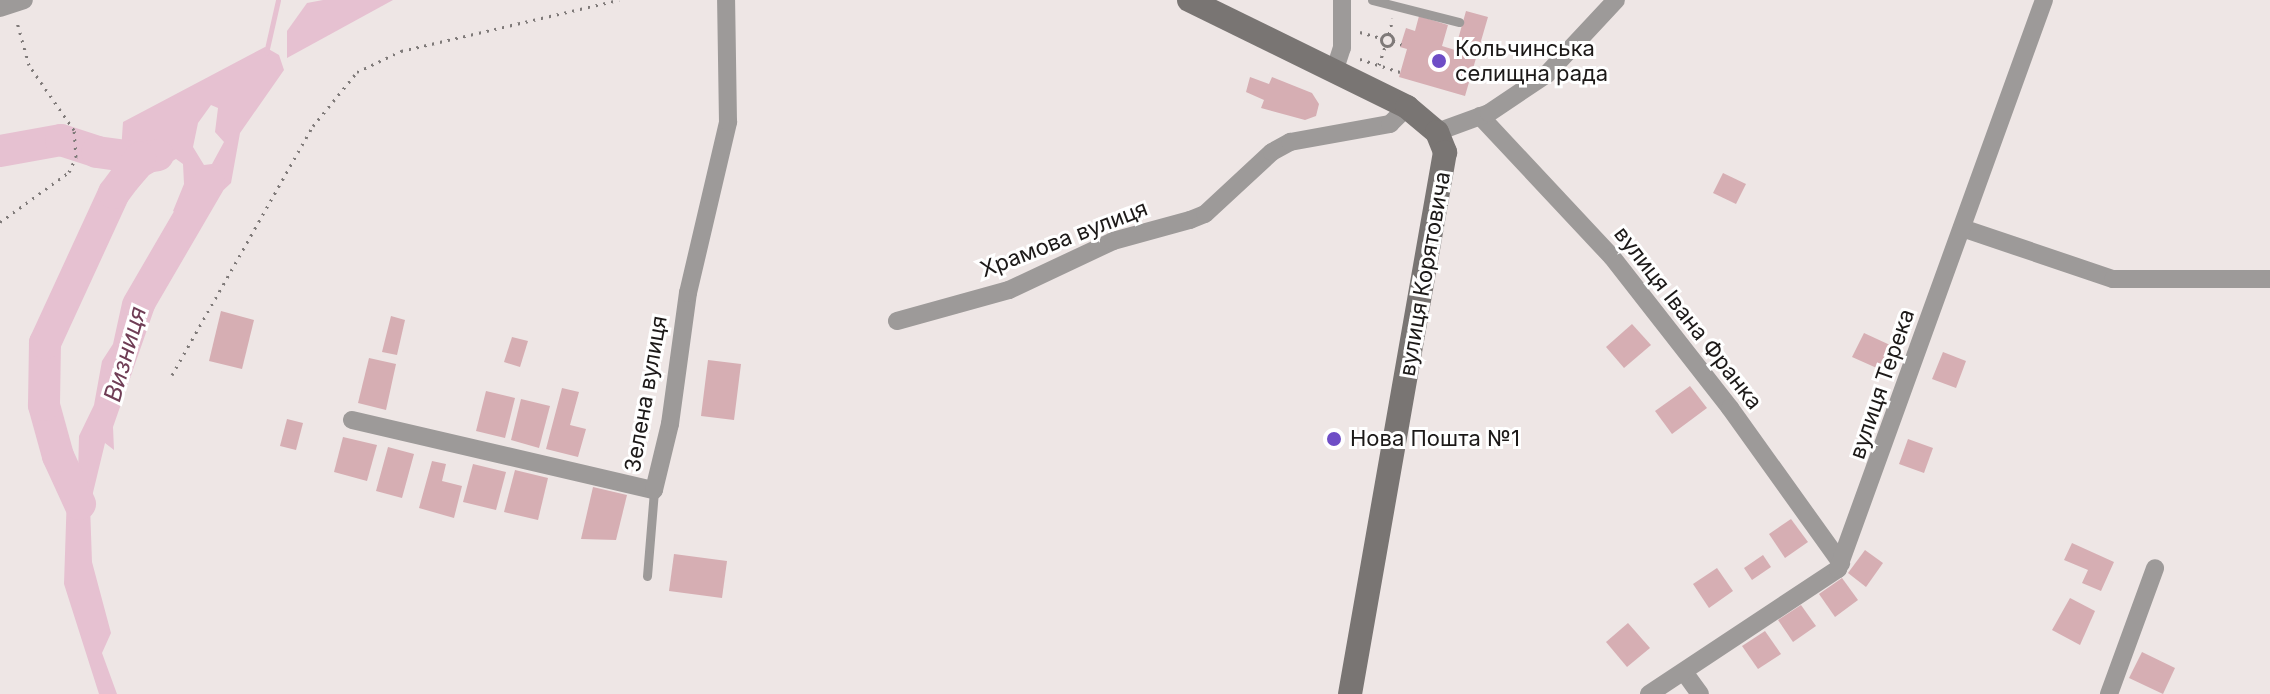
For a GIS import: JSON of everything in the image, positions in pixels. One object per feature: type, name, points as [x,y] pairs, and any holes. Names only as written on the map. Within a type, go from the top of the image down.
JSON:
[{"type":"main road","points":[[1189,0],[1407,107],[1437,132]]},
{"type":"main road","name":"вулиця Корятовича","points":[[1350,694],[1445,170],[1437,132]]},
{"type":"street","name":"Зелена вулиця","points":[[352,420],[654,490],[670,424],[688,293],[728,122],[726,0]]},
{"type":"street","points":[[1335,69],[1342,48],[1342,0]]},
{"type":"street","points":[[1437,132],[1480,116],[1547,74],[1616,0]]},
{"type":"street","name":"вулиця Терека","points":[[1841,563],[2044,0]]},
{"type":"street","name":"Храмова вулиця","points":[[897,321],[1009,290],[1113,241],[1205,214],[1280,147],[1390,124],[1407,107]]},
{"type":"street","name":"вулиця Івана Франка","points":[[1480,116],[1612,257],[1730,408],[1841,563]]},
{"type":"street","points":[[1962,228],[2113,279],[2270,279]]},
{"type":"street","points":[[1649,694],[1841,563]]},
{"type":"street","points":[[2109,694],[2155,568]]},
{"type":"street","points":[[1684,672],[1700,694]]},
{"type":"lane","points":[[1372,0],[1459,22]]},
{"type":"lane","points":[[647,576],[654,490]]},
{"type":"path","points":[[172,375],[313,126],[357,72],[401,51],[619,0]]},
{"type":"path","points":[[0,222],[69,172],[76,157],[74,130],[29,65],[11,3]]},
{"type":"path","points":[[1396,8],[1389,34],[1393,41],[1401,44]]},
{"type":"path","points":[[1359,42],[1360,24]]},
{"type":"path","points":[[1360,32],[1381,38],[1389,34]]},
{"type":"path","points":[[1379,65],[1385,45],[1381,38]]},
{"type":"path","points":[[1385,45],[1393,41]]},
{"type":"path","points":[[1358,53],[1360,59],[1400,72]]},
{"type":"water","points":[[323,0],[393,0],[287,58],[287,31],[307,3]]},
{"type":"water","points":[[265,47],[279,55],[284,70],[240,133],[231,183],[216,197],[200,229],[173,211],[184,184],[183,164],[176,159],[149,175],[136,190],[113,181],[120,166],[123,122]],"holes":[[[211,105],[218,108],[215,132],[224,142],[212,164],[204,165],[193,147],[198,123]]]},
{"type":"water","points":[[158,266],[156,304],[113,427],[114,450],[105,443],[90,505],[92,562],[111,633],[102,653],[117,694],[99,694],[64,584],[67,493],[78,475],[79,436],[94,405],[102,361],[113,344],[122,303],[141,270]]},
{"type":"building","name":"Кольчинська селищна рада","points":[[1466,11],[1488,17],[1465,96],[1399,77],[1407,49],[1400,47],[1406,28],[1415,31],[1419,16],[1448,25],[1442,46],[1455,50]]},
{"type":"building","points":[[1250,77],[1269,84],[1272,77],[1312,93],[1319,104],[1316,116],[1305,120],[1261,108],[1264,100],[1246,92]]},
{"type":"building","points":[[1723,173],[1746,184],[1736,204],[1713,193]]},
{"type":"building","points":[[221,311],[254,320],[242,369],[209,361]]},
{"type":"building","points":[[391,316],[405,320],[397,355],[382,352]]},
{"type":"building","points":[[1632,324],[1651,345],[1624,368],[1606,347]]},
{"type":"building","points":[[1864,333],[1890,345],[1879,369],[1852,357]]},
{"type":"building","points":[[512,337],[528,341],[520,367],[504,362]]},
{"type":"building","points":[[1943,352],[1966,361],[1956,388],[1932,379]]},
{"type":"building","points":[[369,358],[396,364],[386,410],[358,403]]},
{"type":"building","points":[[708,360],[741,364],[734,420],[701,416]]},
{"type":"building","points":[[1690,386],[1707,408],[1672,434],[1655,411]]},
{"type":"building","points":[[562,388],[579,392],[570,425],[586,429],[578,457],[546,449]]},
{"type":"building","points":[[486,391],[515,398],[505,438],[476,431]]},
{"type":"building","points":[[521,399],[550,406],[539,448],[511,440]]},
{"type":"building","points":[[287,419],[303,423],[296,450],[280,446]]},
{"type":"building","points":[[343,437],[377,445],[367,481],[334,472]]},
{"type":"building","points":[[1908,439],[1933,448],[1924,473],[1899,464]]},
{"type":"building","points":[[388,447],[414,454],[402,498],[376,491]]},
{"type":"building","points":[[432,461],[446,464],[442,481],[462,486],[454,518],[419,508]]},
{"type":"building","points":[[473,464],[506,472],[496,510],[463,502]]},
{"type":"building","points":[[515,470],[548,478],[538,520],[504,512]]},
{"type":"building","points":[[593,487],[627,495],[616,540],[581,539]]},
{"type":"building","points":[[1791,519],[1808,542],[1785,558],[1769,534]]},
{"type":"building","points":[[2072,543],[2114,562],[2101,591],[2082,583],[2088,570],[2064,560]]},
{"type":"building","points":[[1865,550],[1883,563],[1866,587],[1848,573]]},
{"type":"building","points":[[674,554],[727,561],[722,598],[669,591]]},
{"type":"building","points":[[1763,555],[1771,567],[1752,580],[1744,568]]},
{"type":"building","points":[[1717,568],[1733,591],[1709,608],[1693,584]]},
{"type":"building","points":[[1842,578],[1858,600],[1835,617],[1819,594]]},
{"type":"building","points":[[2070,598],[2095,611],[2080,645],[2052,630]]},
{"type":"building","points":[[1801,605],[1816,626],[1793,642],[1778,620]]},
{"type":"building","points":[[1628,623],[1650,648],[1627,667],[1606,642]]},
{"type":"building","points":[[1765,631],[1781,654],[1758,669],[1742,646]]},
{"type":"building","points":[[2142,652],[2175,668],[2163,694],[2129,678]]},
{"type":"waterway","points":[[266,53],[278,0]]},
{"type":"waterway","points":[[0,151],[61,140],[97,152],[140,158],[158,155]]},
{"type":"waterway","points":[[80,504],[58,456],[44,405],[45,343],[114,193],[140,158]]},
{"type":"waterway","name":"Визниця","points":[[138,305],[209,183]]},
{"type":"place","name":"Кольчинська селищна рада","points":[[1439,61]]},
{"type":"place","name":"Нова Пошта №1","points":[[1334,439]]}]
